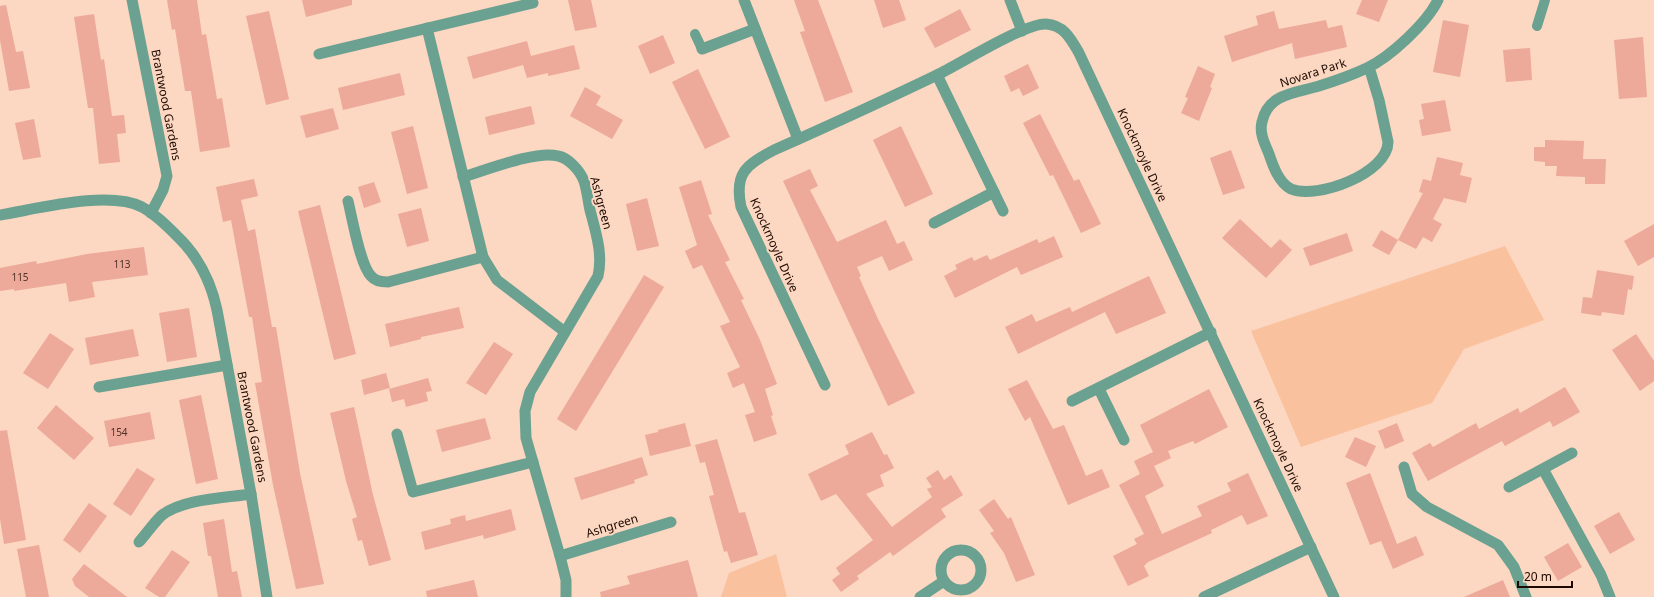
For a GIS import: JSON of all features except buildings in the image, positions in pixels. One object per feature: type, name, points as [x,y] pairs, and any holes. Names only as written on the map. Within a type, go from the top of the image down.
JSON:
[{"type":"street","name":"Brantwood Gardens","points":[[132,0],[167,176],[163,190],[151,213]]},
{"type":"street","points":[[744,0],[798,139]]},
{"type":"street","points":[[1010,0],[1022,31]]},
{"type":"street","name":"Novara Park","points":[[1369,67],[1379,100],[1388,142],[1388,147],[1384,157],[1363,174],[1328,189],[1306,191],[1292,189],[1284,184],[1272,164],[1263,136],[1262,122],[1266,110],[1283,95],[1318,86],[1369,67],[1416,31],[1438,0]]},
{"type":"street","points":[[319,54],[533,4]]},
{"type":"street","name":"Knockmoyle Drive","points":[[825,385],[746,218],[738,194],[740,177],[752,162],[798,139],[937,75],[1022,31],[1035,25],[1047,24],[1058,27],[1069,36],[1079,53],[1334,597]]},
{"type":"street","points":[[427,28],[483,257],[497,280],[565,332]]},
{"type":"street","points":[[702,49],[755,29]]},
{"type":"street","points":[[937,75],[1003,211]]},
{"type":"street","name":"Ashgreen","points":[[463,177],[534,156],[547,155],[559,156],[563,158],[575,167],[584,181],[599,248],[600,266],[595,281],[530,392],[524,424],[526,438],[566,580],[566,597]]},
{"type":"street","points":[[934,223],[994,192]]},
{"type":"street","name":"Brantwood Gardens","points":[[0,215],[104,200],[132,203],[151,213],[182,241],[203,270],[215,300],[251,494],[267,597]]},
{"type":"street","points":[[348,201],[364,264],[370,276],[376,280],[388,282],[483,257]]},
{"type":"street","points":[[1072,401],[1099,389],[1211,332]]},
{"type":"street","name":"Brantwood Gardens","points":[[99,387],[227,365]]},
{"type":"street","points":[[1099,389],[1124,440]]},
{"type":"street","points":[[397,434],[412,492],[533,462]]},
{"type":"street","points":[[1509,487],[1572,453]]},
{"type":"street","points":[[1404,467],[1412,494],[1427,507],[1498,545],[1514,567],[1526,597]]},
{"type":"street","points":[[1543,468],[1601,575],[1610,597]]},
{"type":"street","name":"Brantwood Gardens","points":[[139,542],[160,517],[170,510],[181,506],[251,494]]},
{"type":"street","name":"Ashgreen","points":[[560,556],[671,522]]},
{"type":"street","points":[[1204,597],[1311,547]]},
{"type":"street","points":[[920,597],[944,582]]},
{"type":"lane","points":[[1537,26],[1545,0]]},
{"type":"lane","points":[[695,34],[702,49]]},
{"type":"shaded area","points":[[1505,246],[1544,320],[1464,349],[1432,403],[1301,447],[1251,331]]},
{"type":"shaded area","points":[[776,554],[787,597],[721,597],[729,573]]}]
